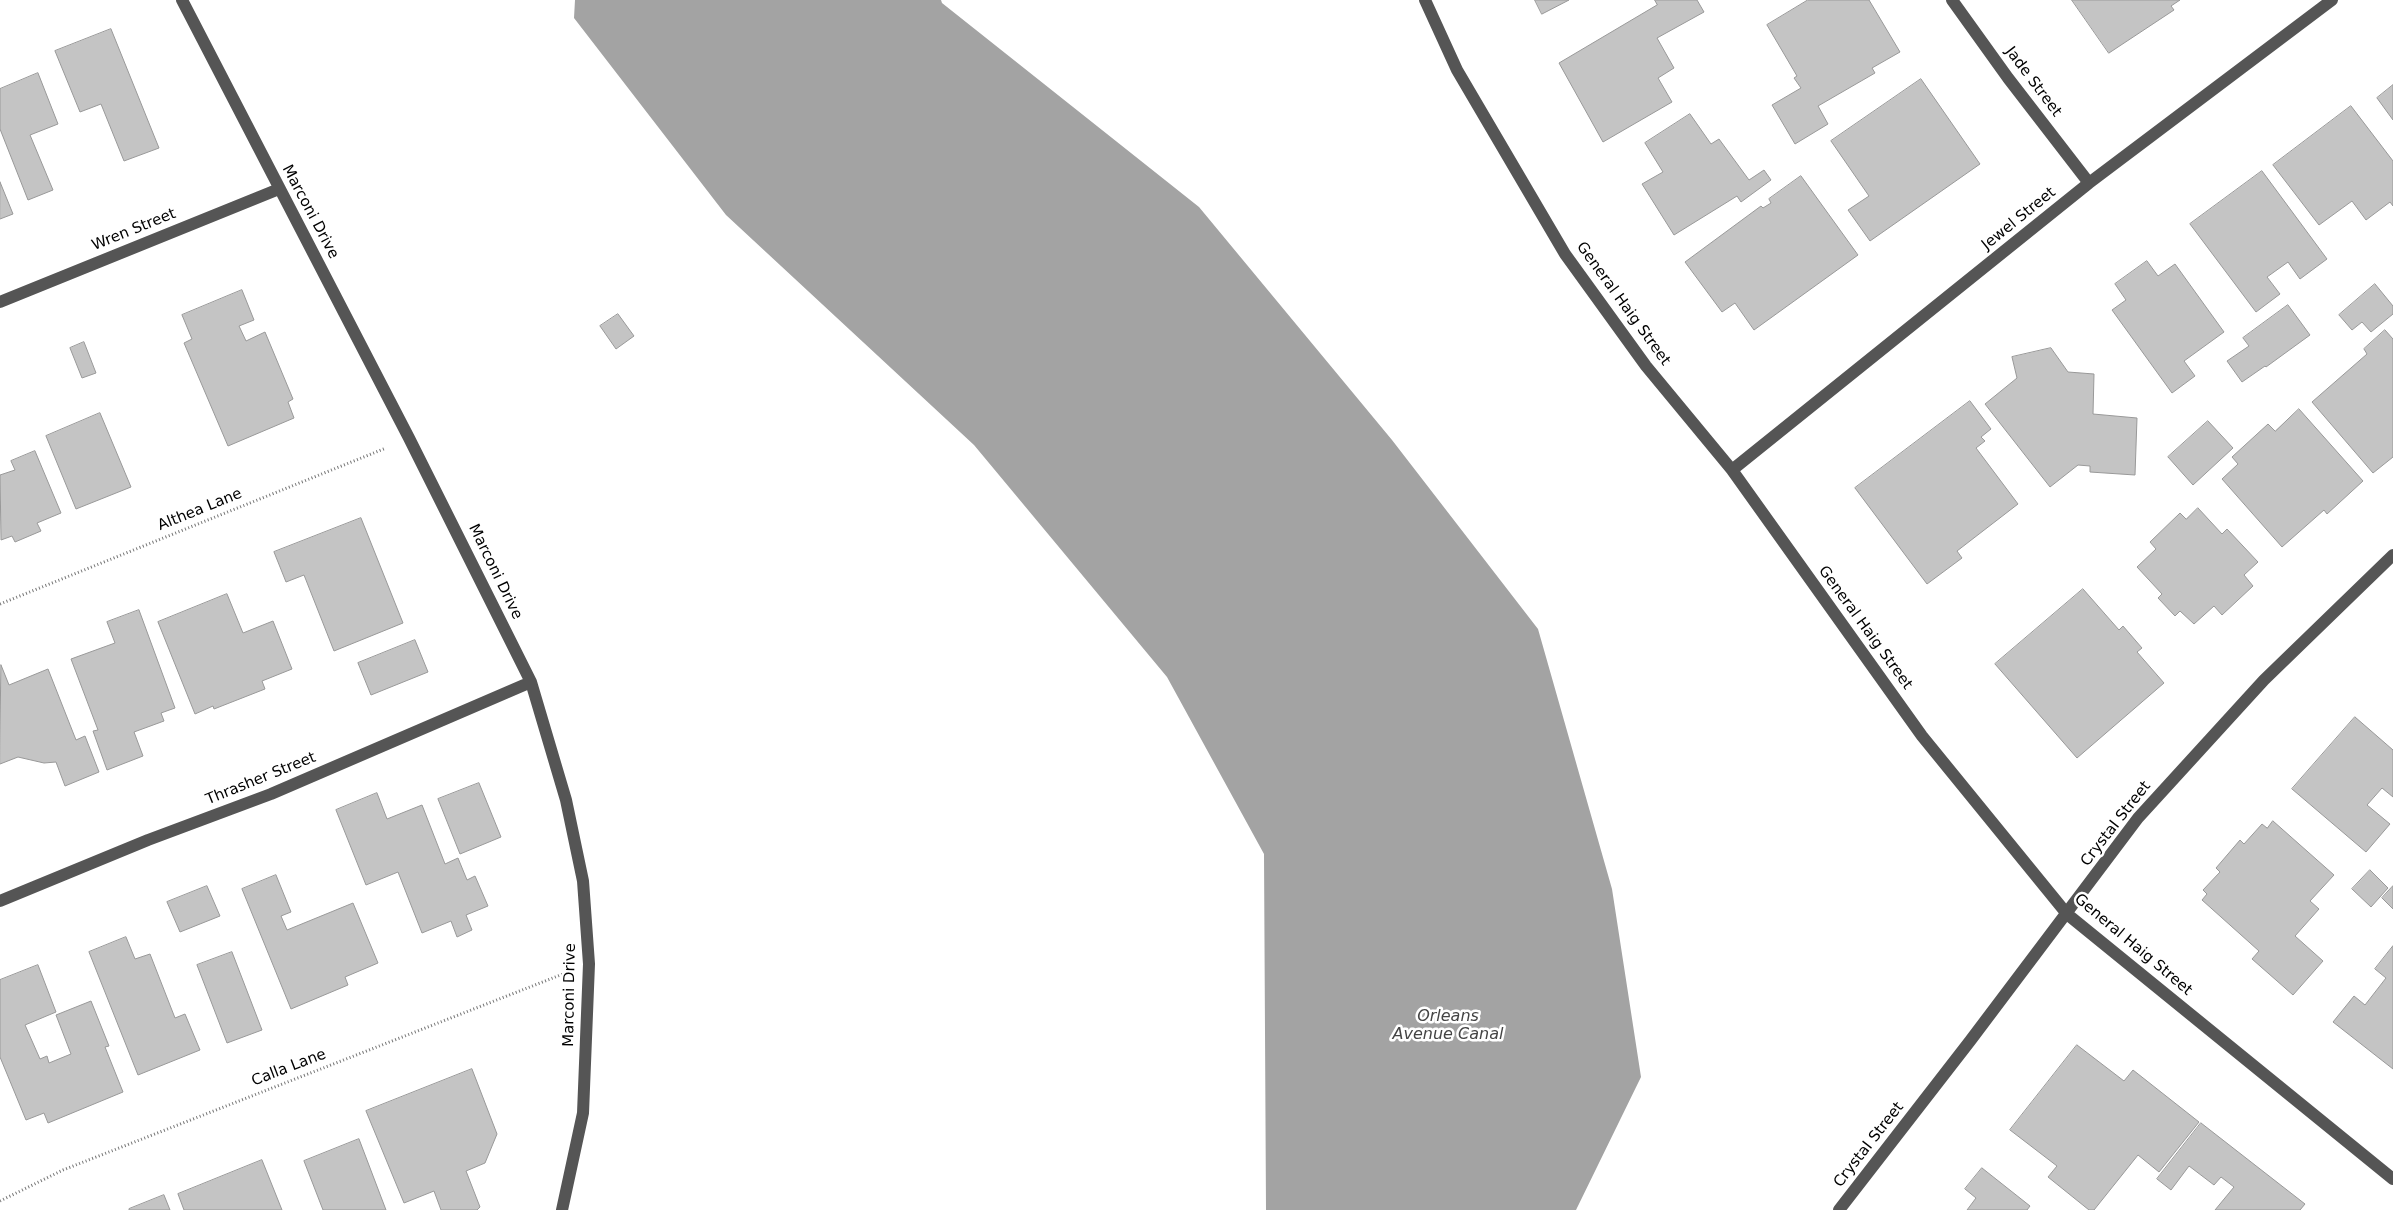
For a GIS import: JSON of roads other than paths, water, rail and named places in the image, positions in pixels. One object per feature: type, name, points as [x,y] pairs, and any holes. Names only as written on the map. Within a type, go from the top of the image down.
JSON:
[{"type":"street","name":"Marconi Drive","points":[[182,0],[409,438],[531,682],[566,800],[574,836],[583,881],[589,964],[583,1113],[562,1210]]},
{"type":"street","name":"General Haig Street","points":[[1425,0],[1457,70],[1566,254],[1646,366],[1732,470],[1922,736],[2067,914],[2393,1179]]},
{"type":"street","name":"Jade Street","points":[[1952,0],[2008,78],[2089,183]]},
{"type":"street","name":"Jewel Street","points":[[1732,470],[2089,183],[2332,0]]},
{"type":"street","name":"Wren Street","points":[[0,302],[279,189]]},
{"type":"street","name":"Crystal Street","points":[[1839,1210],[2067,914],[2138,818],[2185,764],[2264,680],[2393,555]]},
{"type":"street","name":"Thrasher Street","points":[[0,901],[148,840],[270,794],[531,682]]},
{"type":"water","name":"Orleans Avenue Canal","points":[[575,0],[941,0],[942,3],[1199,207],[1392,440],[1538,629],[1612,889],[1641,1077],[1576,1210],[1266,1210],[1264,854],[1167,677],[974,445],[726,215],[574,18]]}]
